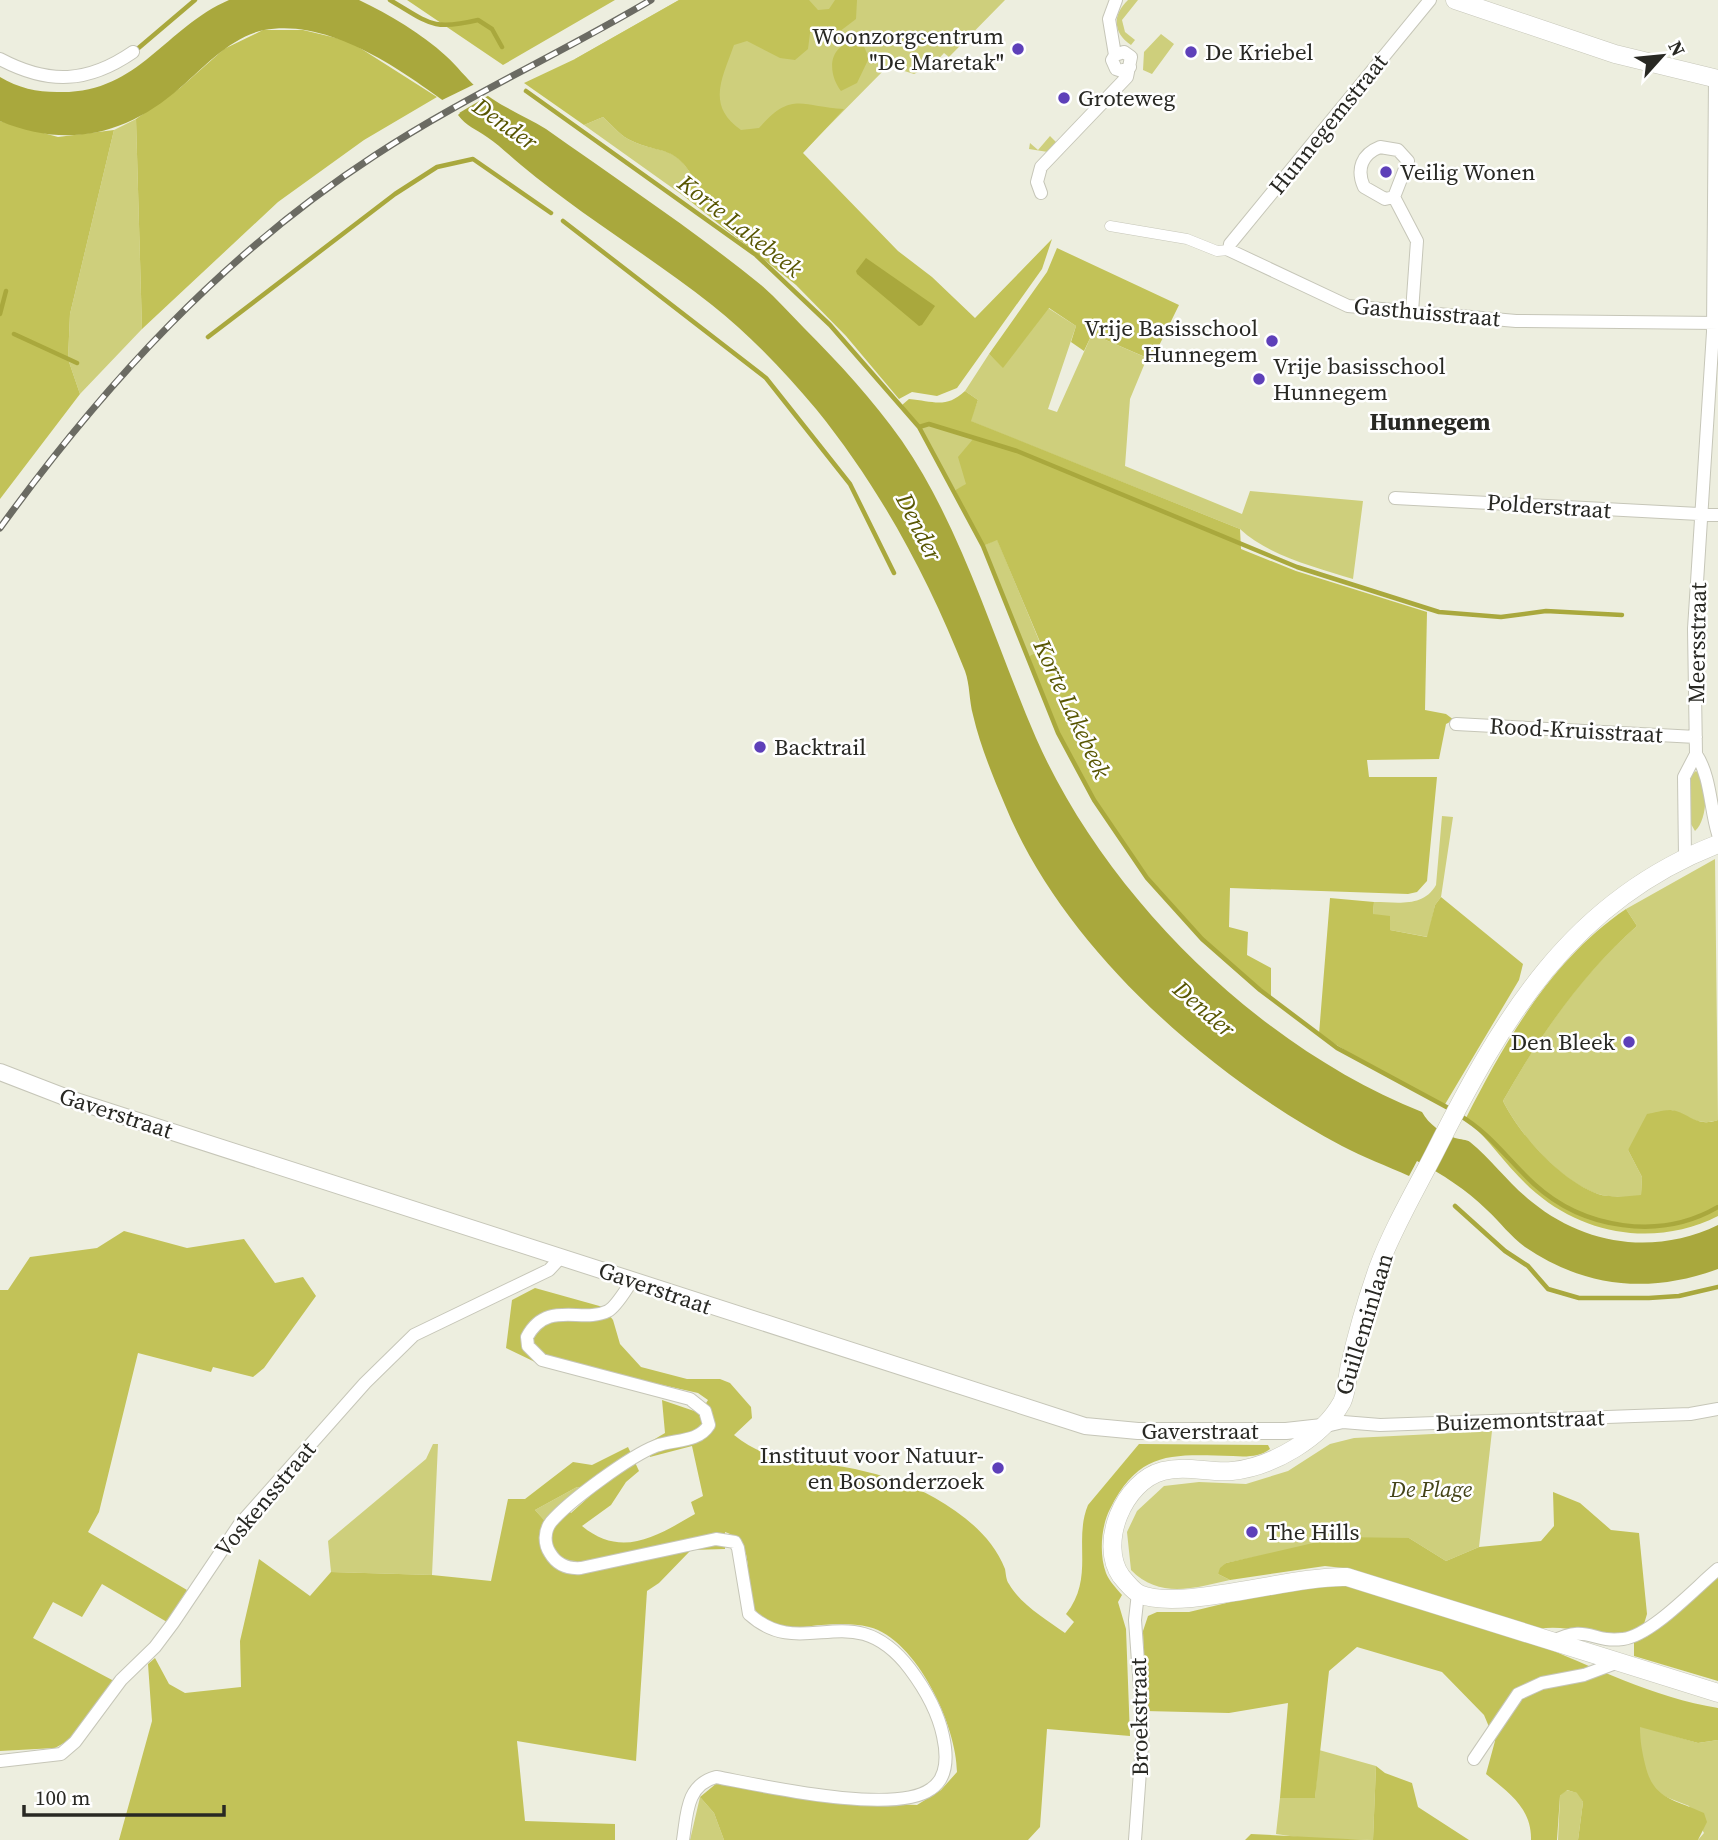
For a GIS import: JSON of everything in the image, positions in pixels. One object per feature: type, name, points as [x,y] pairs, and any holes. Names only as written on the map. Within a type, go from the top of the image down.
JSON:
[{"type":"main road","points":[[1455,0],[1615,54],[1717,78]]},
{"type":"main road","name":"Guilleminlaan","points":[[1138,1593],[1120,1575],[1113,1548],[1117,1519],[1134,1490],[1160,1472],[1190,1468],[1231,1471],[1276,1460],[1322,1427],[1343,1401],[1371,1289],[1408,1203],[1462,1099],[1541,972],[1587,924],[1623,894],[1685,857],[1718,844]]},
{"type":"main road","points":[[1138,1593],[1182,1600],[1321,1576],[1347,1577],[1551,1643],[1718,1693]]},
{"type":"street","points":[[1041,193],[1037,182],[1041,167],[1127,77],[1131,57],[1119,53],[1113,41],[1109,19],[1116,0]]},
{"type":"street","name":"Hunnegemstraat","points":[[1229,250],[1236,236],[1430,0]]},
{"type":"street","points":[[0,59],[44,76],[75,76],[104,70],[134,52]]},
{"type":"street","points":[[1119,53],[1112,60],[1122,77],[1120,85]]},
{"type":"street","points":[[1116,69],[1122,71],[1130,67]]},
{"type":"street","name":"Meersstraat","points":[[1685,857],[1684,777],[1696,754],[1694,629],[1715,323],[1717,78]]},
{"type":"street","points":[[1394,197],[1385,199],[1370,193],[1364,187],[1360,172],[1366,156],[1372,150],[1389,147],[1401,152],[1408,161],[1394,197],[1417,241],[1412,312]]},
{"type":"street","name":"Gasthuisstraat","points":[[1110,226],[1187,239],[1217,251],[1229,250],[1348,306],[1516,321],[1715,323]]},
{"type":"street","name":"Polderstraat","points":[[1395,498],[1718,515]]},
{"type":"street","name":"Rood-Kruisstraat","points":[[1456,724],[1696,737]]},
{"type":"street","name":"Meersstraat","points":[[1696,754],[1705,769],[1710,808],[1718,834]]},
{"type":"street","name":"Gaverstraat","points":[[0,1072],[70,1099],[1097,1429],[1286,1432],[1322,1427]]},
{"type":"street","name":"Voskensstraat","points":[[0,1760],[61,1754],[75,1742],[121,1680],[155,1647],[239,1525],[365,1383],[414,1335],[549,1270],[562,1256]]},
{"type":"street","points":[[632,1280],[610,1310],[599,1314],[563,1314],[537,1322],[527,1337],[528,1346],[542,1360],[690,1399],[705,1411],[709,1424],[696,1437],[656,1446],[635,1457],[586,1493],[551,1523],[546,1545],[551,1554],[566,1567],[582,1568],[716,1539],[735,1542],[749,1614],[769,1630],[783,1634],[849,1631],[874,1636],[888,1644],[902,1658],[928,1696],[943,1736],[946,1755],[946,1768],[940,1780],[931,1790],[915,1797],[815,1796],[716,1777],[706,1780],[697,1785],[690,1795],[683,1840]]},
{"type":"street","name":"Buizemontstraat","points":[[1322,1427],[1343,1422],[1380,1425],[1690,1414],[1718,1409]]},
{"type":"street","points":[[1551,1643],[1571,1632],[1604,1639],[1632,1637],[1648,1628],[1718,1569]]},
{"type":"street","name":"Broekstraat","points":[[1135,1840],[1143,1730],[1135,1620],[1138,1593]]},
{"type":"street","points":[[1474,1759],[1518,1694],[1542,1683],[1584,1675],[1616,1663]]},
{"type":"green space","points":[[679,0],[1005,0],[949,57],[944,53],[933,65],[914,74],[888,66],[802,153],[795,174],[575,59]]},
{"type":"green space","points":[[1128,0],[1138,0],[1122,20],[1125,32],[1135,40],[1131,45],[1121,35],[1117,24],[1119,12]]},
{"type":"green space","points":[[1161,34],[1174,44],[1152,74],[1143,70],[1144,52]]},
{"type":"green space","points":[[603,117],[628,139],[666,151],[680,160],[695,181],[685,197],[584,125]]},
{"type":"green space","points":[[136,119],[142,329],[80,394],[68,359],[70,314],[114,130]]},
{"type":"green space","points":[[1050,136],[1057,143],[1048,152],[1029,149],[1030,143],[1038,150]]},
{"type":"green space","points":[[1048,308],[1076,326],[1048,409],[1057,412],[1092,334],[1147,358],[1130,399],[1125,466],[1242,514],[1250,491],[1363,501],[1353,579],[1278,554],[1240,529],[970,421],[978,400],[965,391],[989,354],[1003,367]]},
{"type":"green space","points":[[929,424],[974,438],[966,485],[955,490],[919,427]]},
{"type":"green space","points":[[997,539],[1043,650],[1029,656],[983,546]]},
{"type":"green space","points":[[1696,771],[1703,783],[1705,801],[1702,819],[1695,831],[1687,817],[1690,776]]},
{"type":"green space","points":[[1442,816],[1453,817],[1441,897],[1435,905],[1428,937],[1390,930],[1373,914],[1374,902],[1409,902],[1431,892],[1436,885]]},
{"type":"green space","name":"Den Bleek","points":[[1715,859],[1718,1120],[1700,1122],[1672,1110],[1628,1150],[1642,1177],[1641,1196],[1598,1194],[1570,1179],[1543,1156],[1520,1128],[1503,1101],[1562,1008],[1597,965],[1637,926],[1626,909]]},
{"type":"green space","name":"De Plage","points":[[1492,1431],[1479,1547],[1446,1561],[1409,1538],[1284,1551],[1226,1563],[1218,1574],[1230,1580],[1191,1588],[1153,1585],[1131,1570],[1127,1532],[1137,1511],[1164,1486],[1199,1482],[1246,1484],[1288,1471],[1330,1444],[1354,1438]]},
{"type":"green space","points":[[433,1444],[438,1444],[432,1575],[331,1572],[328,1541],[426,1459]]},
{"type":"green space","points":[[577,1487],[583,1488],[545,1521],[535,1510]]},
{"type":"green space","points":[[1640,1726],[1698,1743],[1718,1740],[1718,1840],[1698,1840],[1704,1833],[1689,1806],[1661,1795],[1648,1783],[1640,1745]]},
{"type":"green space","points":[[1319,1750],[1376,1766],[1373,1840],[1311,1839],[1276,1834],[1280,1798],[1315,1798]]},
{"type":"green space","points":[[1566,1790],[1578,1793],[1583,1802],[1578,1840],[1558,1840],[1560,1796]]},
{"type":"green space","points":[[700,1797],[714,1813],[724,1840],[690,1840]]},
{"type":"shaded area","points":[[407,0],[615,0],[503,65]]},
{"type":"shaded area","points":[[679,0],[809,0],[818,10],[829,9],[835,0],[857,0],[856,19],[835,35],[817,30],[810,33],[808,49],[795,60],[780,58],[747,41],[734,45],[720,91],[723,111],[741,130],[759,128],[770,116],[789,105],[807,104],[844,109],[803,153],[898,251],[932,277],[975,318],[1052,239],[1042,269],[957,388],[937,396],[912,392],[899,399],[846,336],[796,285],[685,197],[695,181],[680,160],[666,152],[628,139],[603,117],[584,125],[524,83],[575,59]]},
{"type":"shaded area","points":[[263,30],[303,30],[349,41],[437,97],[364,140],[278,202],[142,329],[136,119],[180,88],[224,49]]},
{"type":"shaded area","points":[[854,42],[863,44],[869,58],[857,83],[841,91],[834,77],[832,62],[839,49]]},
{"type":"shaded area","points":[[0,121],[58,137],[114,130],[70,314],[68,359],[80,394],[0,499]]},
{"type":"shaded area","points":[[1057,248],[1179,305],[1152,360],[1092,334],[1084,351],[1071,342],[1076,326],[1049,308],[1003,368],[989,354],[1047,272]]},
{"type":"shaded area","points":[[965,391],[978,400],[971,421],[1240,529],[1241,549],[1296,571],[1427,612],[1425,710],[1446,714],[1454,720],[1446,724],[1439,759],[1367,760],[1369,777],[1437,777],[1427,881],[1417,892],[1408,894],[1230,888],[1229,927],[1248,932],[1247,955],[1271,968],[1271,999],[1206,944],[1150,880],[1101,809],[1059,735],[1029,656],[1043,649],[997,540],[983,546],[955,490],[966,484],[958,457],[974,438],[929,424],[919,427],[902,405],[909,399],[945,402]]},
{"type":"shaded area","points":[[1441,897],[1523,964],[1519,980],[1444,1106],[1388,1077],[1319,1034],[1330,898],[1374,902],[1373,914],[1390,916],[1390,930],[1427,937],[1435,905]]},
{"type":"shaded area","points":[[1626,909],[1637,926],[1598,965],[1563,1008],[1531,1053],[1503,1101],[1531,1142],[1556,1168],[1584,1188],[1608,1196],[1641,1195],[1642,1177],[1628,1150],[1647,1114],[1670,1110],[1697,1121],[1718,1120],[1718,1216],[1672,1231],[1648,1234],[1601,1228],[1556,1208],[1536,1193],[1509,1166],[1466,1118],[1497,1059],[1533,1003],[1575,952]]},
{"type":"shaded area","points":[[124,1231],[187,1248],[244,1239],[275,1283],[303,1277],[316,1296],[264,1368],[253,1377],[213,1367],[211,1372],[138,1353],[99,1512],[88,1532],[187,1590],[167,1622],[102,1584],[82,1617],[53,1602],[33,1638],[114,1681],[71,1739],[55,1748],[0,1751],[0,1290],[8,1290],[30,1257],[97,1248]]},
{"type":"shaded area","points":[[535,1288],[603,1307],[613,1320],[620,1344],[641,1367],[687,1379],[720,1379],[730,1383],[751,1407],[752,1418],[734,1435],[748,1445],[777,1457],[876,1474],[935,1498],[976,1527],[993,1546],[1014,1592],[1034,1611],[1065,1633],[1074,1622],[1066,1614],[1080,1586],[1082,1532],[1088,1505],[1139,1444],[1268,1445],[1270,1449],[1252,1456],[1193,1455],[1161,1460],[1134,1475],[1121,1489],[1107,1516],[1102,1549],[1106,1573],[1122,1595],[1118,1602],[1126,1629],[1130,1736],[1047,1729],[1040,1827],[1028,1840],[724,1840],[714,1813],[700,1797],[717,1783],[825,1802],[917,1805],[941,1790],[957,1772],[950,1732],[942,1710],[918,1666],[903,1648],[887,1635],[858,1625],[824,1625],[778,1630],[756,1612],[750,1593],[748,1562],[742,1544],[725,1532],[725,1549],[691,1550],[659,1583],[647,1591],[636,1761],[517,1741],[525,1821],[615,1824],[615,1840],[119,1840],[152,1721],[148,1664],[155,1658],[169,1684],[185,1693],[241,1687],[240,1641],[259,1559],[310,1596],[331,1572],[432,1575],[491,1581],[508,1499],[525,1499],[573,1462],[592,1465],[628,1447],[639,1471],[626,1482],[611,1505],[582,1526],[597,1536],[625,1543],[653,1536],[695,1514],[691,1502],[703,1496],[692,1446],[650,1457],[648,1443],[665,1433],[662,1400],[700,1413],[708,1400],[698,1393],[556,1361],[535,1362],[506,1348],[512,1300]],"holes":[[[577,1487],[584,1488],[590,1496],[571,1513],[565,1506],[545,1521],[535,1510]]]},
{"type":"shaded area","points":[[1553,1492],[1580,1503],[1611,1530],[1639,1533],[1647,1614],[1644,1624],[1632,1631],[1606,1634],[1539,1629],[1532,1642],[1647,1689],[1718,1708],[1718,1740],[1698,1743],[1640,1727],[1645,1764],[1653,1785],[1666,1797],[1704,1813],[1707,1822],[1698,1840],[1578,1840],[1583,1802],[1577,1793],[1567,1790],[1560,1796],[1557,1840],[1531,1840],[1523,1810],[1510,1794],[1486,1774],[1495,1741],[1484,1715],[1442,1672],[1357,1647],[1329,1671],[1315,1798],[1280,1798],[1288,1703],[1229,1713],[1145,1711],[1143,1631],[1148,1616],[1157,1612],[1189,1612],[1285,1589],[1353,1585],[1352,1569],[1325,1566],[1230,1580],[1218,1574],[1226,1563],[1339,1537],[1409,1538],[1446,1561],[1479,1547],[1541,1541],[1554,1526]]},
{"type":"shaded area","points":[[1718,1577],[1718,1681],[1634,1656],[1634,1642],[1648,1636]]},
{"type":"shaded area","points":[[1376,1766],[1385,1773],[1412,1783],[1418,1807],[1469,1840],[1373,1840]]},
{"type":"shaded area","points":[[1251,1834],[1367,1840],[1245,1840]]},
{"type":"water","name":"Dender","points":[[229,0],[359,0],[382,12],[416,32],[484,93],[546,129],[682,224],[761,285],[843,368],[902,441],[942,510],[960,548],[1036,738],[1066,797],[1103,855],[1146,909],[1194,961],[1247,1007],[1303,1049],[1362,1084],[1422,1112],[1432,1124],[1445,1133],[1470,1142],[1524,1195],[1553,1217],[1598,1237],[1646,1243],[1694,1234],[1718,1225],[1718,1269],[1668,1282],[1618,1283],[1595,1279],[1548,1261],[1520,1243],[1471,1195],[1427,1166],[1417,1161],[1409,1176],[1350,1150],[1291,1117],[1241,1083],[1145,1002],[1102,957],[1063,908],[1031,858],[987,761],[973,715],[965,671],[935,602],[882,502],[816,409],[767,354],[726,317],[544,184],[496,143],[464,122],[458,115],[460,113],[417,82],[368,52],[316,32],[290,28],[264,30],[240,39],[160,103],[118,126],[72,135],[25,130],[0,121],[0,77],[21,87],[50,92],[85,90],[109,83],[130,72],[206,12]]},
{"type":"water","points":[[866,258],[935,306],[922,325],[919,326],[857,274],[856,271]]},
{"type":"pier","points":[[477,83],[491,94],[454,116],[438,102]]},
{"type":"waterway","name":"Korte Lakebeek","points":[[135,51],[195,0]]},
{"type":"waterway","name":"Korte Lakebeek","points":[[390,0],[431,23],[450,25],[478,20],[492,29],[502,47]]},
{"type":"waterway","name":"Korte Lakebeek","points":[[526,91],[756,255],[830,325],[919,427],[983,546],[1058,733],[1094,800],[1147,878],[1202,939],[1260,990],[1337,1048],[1452,1110]]},
{"type":"waterway","points":[[208,337],[395,194],[437,167],[473,159],[551,213]]},
{"type":"waterway","points":[[563,221],[766,378],[850,484],[894,573]]},
{"type":"waterway","points":[[0,314],[6,291]]},
{"type":"waterway","points":[[14,334],[77,363]]},
{"type":"waterway","points":[[919,427],[929,424],[1017,451],[1297,567],[1439,612],[1501,617],[1546,611],[1622,615]]},
{"type":"waterway","name":"Korte Lakebeek","points":[[1459,1115],[1480,1130],[1534,1184],[1575,1211],[1598,1220],[1647,1227],[1695,1218],[1718,1207]]},
{"type":"waterway","points":[[1455,1206],[1505,1251],[1528,1266],[1548,1289],[1579,1298],[1649,1298],[1679,1296],[1718,1287]]},
{"type":"railway","points":[[0,528],[81,423],[125,373],[170,324],[267,235],[319,194],[407,135],[651,0]]},
{"type":"place","name":"Woonzorgcentrum \"De Maretak\"","points":[[1018,49]]},
{"type":"place","name":"De Kriebel","points":[[1191,52]]},
{"type":"place","name":"Groteweg","points":[[1064,98]]},
{"type":"place","name":"Veilig Wonen","points":[[1386,172]]},
{"type":"place","name":"Vrije Basisschool Hunnegem","points":[[1272,341]]},
{"type":"place","name":"Vrije basisschool Hunnegem","points":[[1259,379]]},
{"type":"place","name":"Backtrail","points":[[760,747]]},
{"type":"place","name":"Den Bleek","points":[[1629,1042]]},
{"type":"place","name":"Instituut voor Natuur- en Bosonderzoek","points":[[998,1468]]},
{"type":"place","name":"The Hills","points":[[1252,1532]]},
{"type":"district","name":"Hunnegem","points":[[1430,422]]}]
